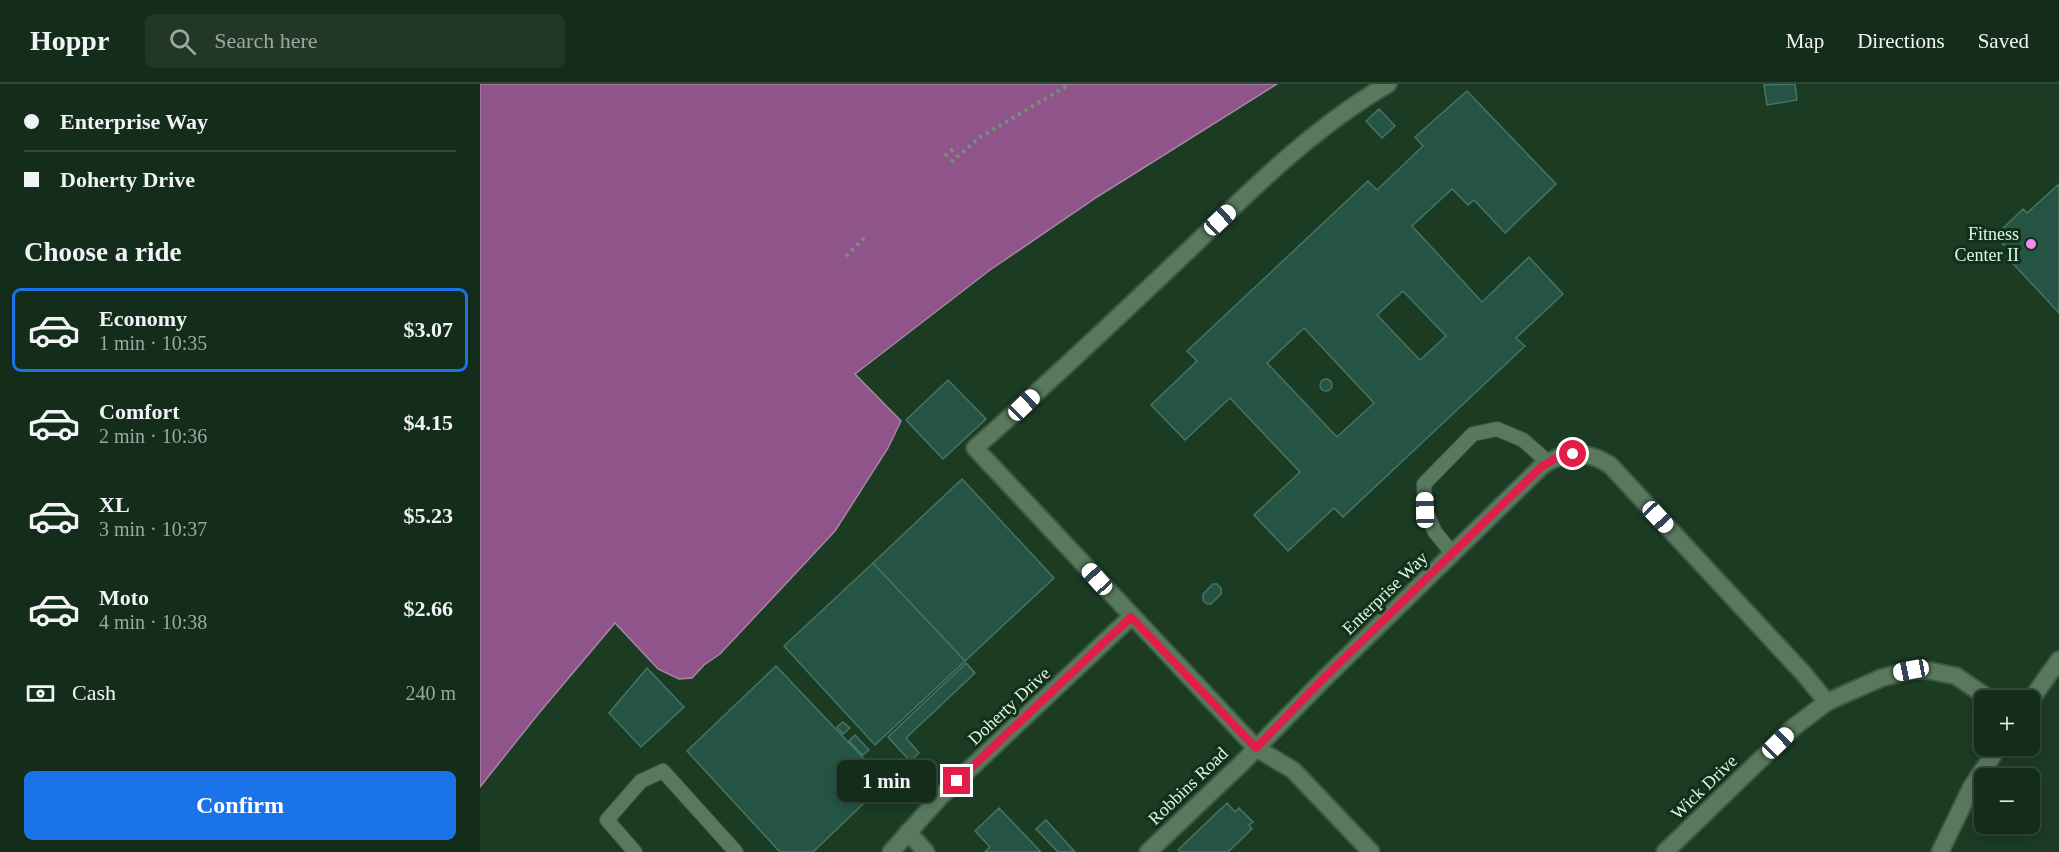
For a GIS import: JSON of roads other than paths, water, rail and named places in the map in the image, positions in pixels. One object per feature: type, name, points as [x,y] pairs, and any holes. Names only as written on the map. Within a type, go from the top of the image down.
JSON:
[{"type":"street","points":[[1371,852],[1293,770],[1256,748],[975,448],[1024,405],[1274,170],[1342,115],[1388,84]]},
{"type":"street","name":"Enterprise Way","points":[[1256,748],[1324,678],[1548,462],[1564,455],[1590,455],[1610,465],[1804,674],[1827,702]]},
{"type":"street","name":"Doherty Drive","points":[[891,852],[940,797],[1131,617]]},
{"type":"street","points":[[2038,690],[2059,660]]},
{"type":"street","name":"Wick Drive","points":[[1665,852],[1794,727],[1827,702],[1895,673],[1926,670],[1956,676],[1976,690]]},
{"type":"street","name":"Robbins Road","points":[[1148,852],[1256,748]]},
{"type":"street","points":[[1940,852],[1971,789],[1992,756]]},
{"type":"street","points":[[908,832],[926,852]]},
{"type":"lane","points":[[1453,554],[1435,532],[1425,510],[1424,484],[1473,434],[1497,429],[1523,440],[1548,462]]},
{"type":"lane","points":[[635,852],[607,819],[641,781],[663,771],[736,852]]},
{"type":"place","name":"Fitness Center II","points":[[2031,244]]}]
